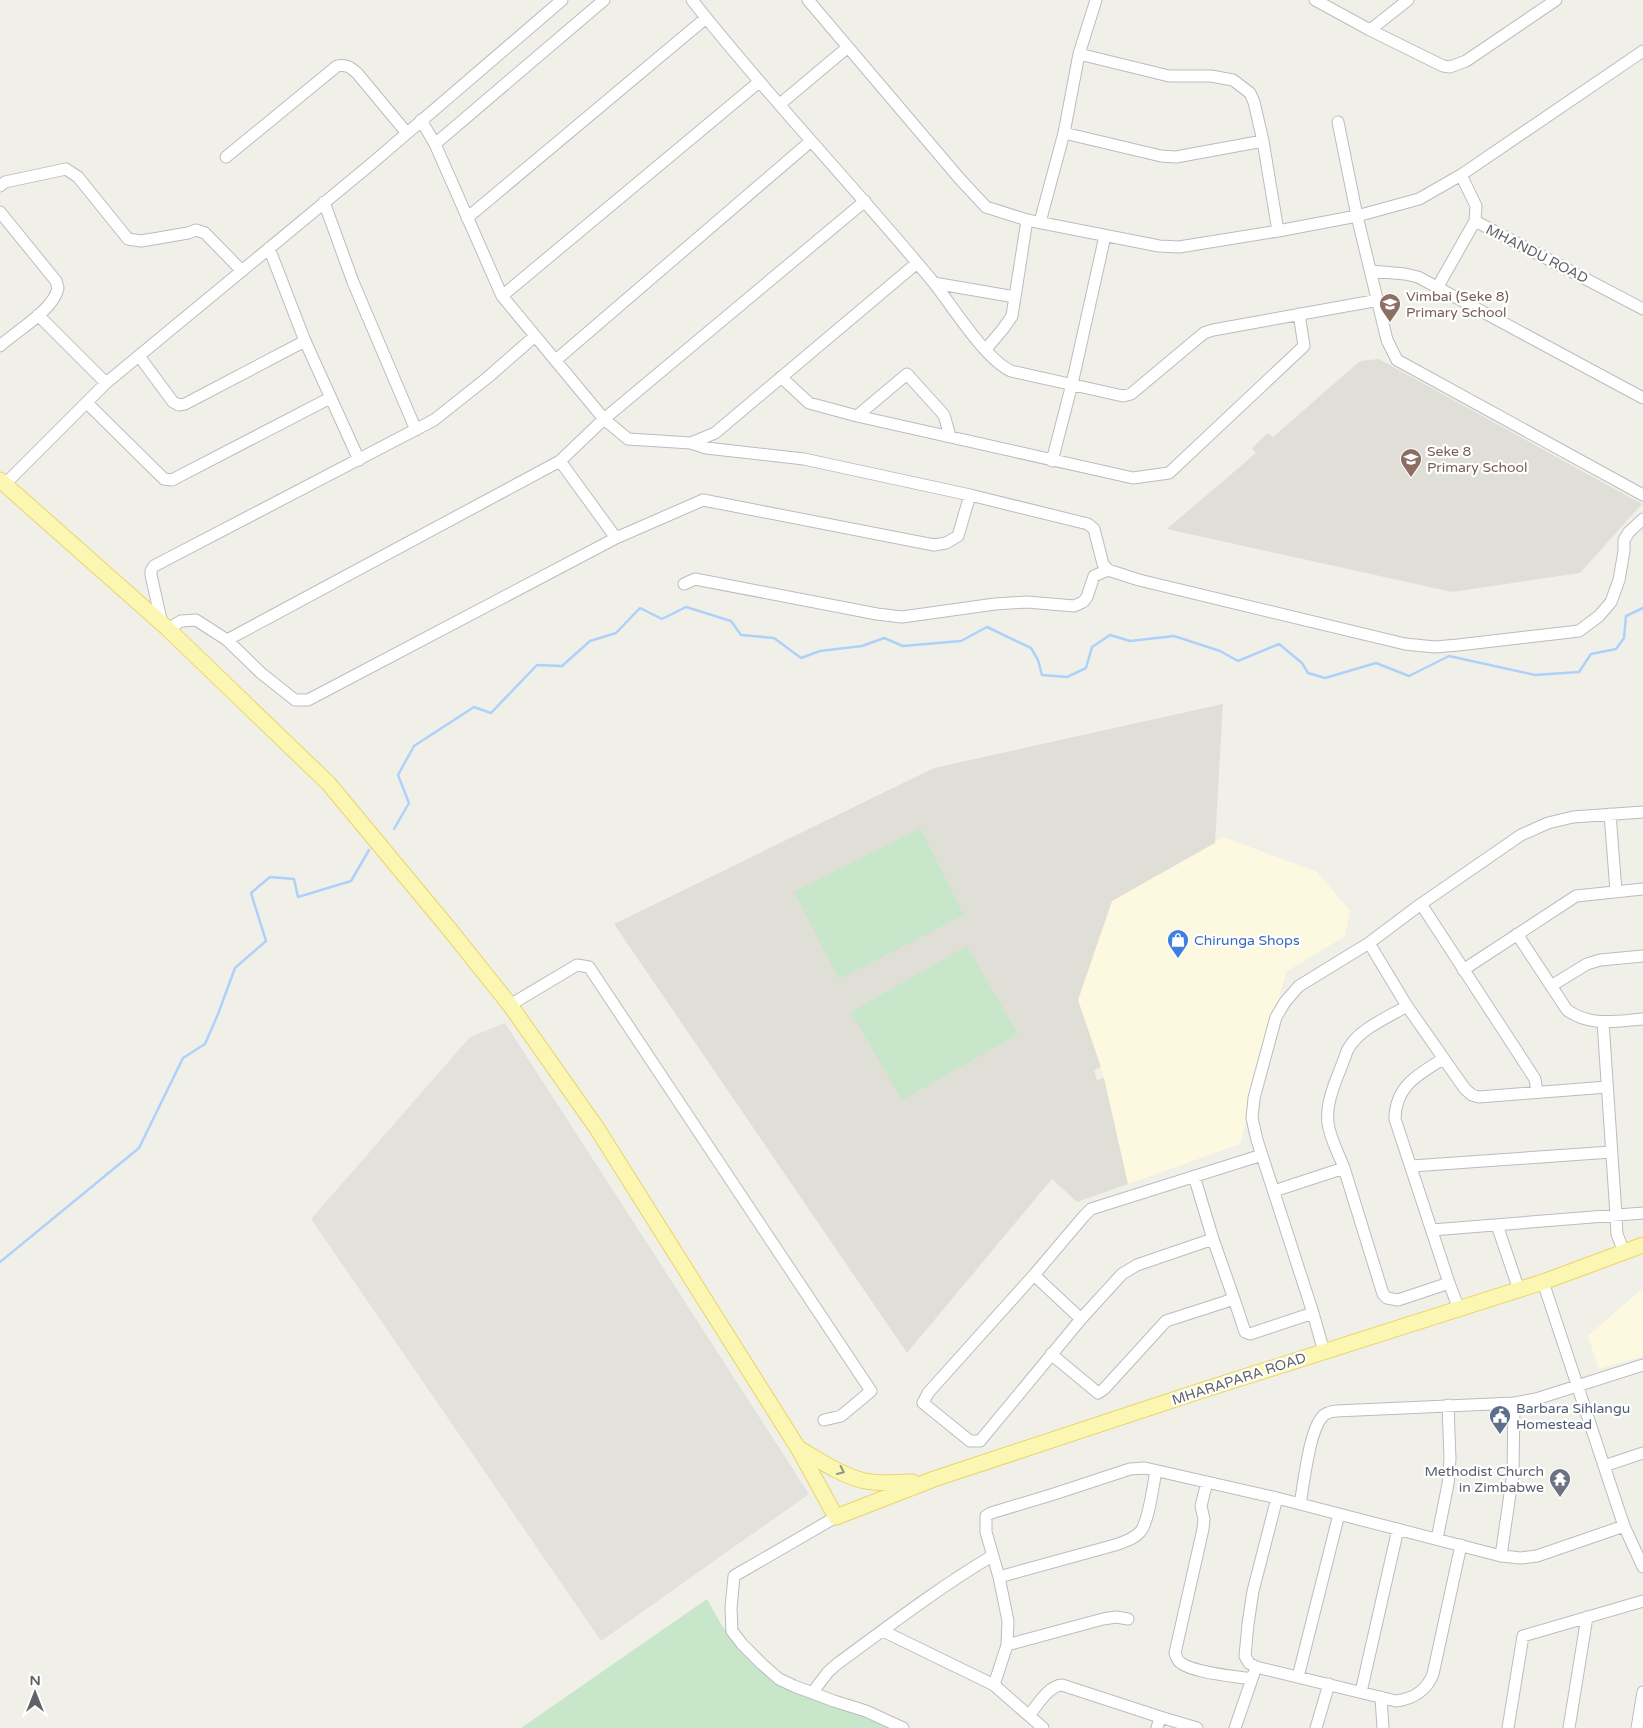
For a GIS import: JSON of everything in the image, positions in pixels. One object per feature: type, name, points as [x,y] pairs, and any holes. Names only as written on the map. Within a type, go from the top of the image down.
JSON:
[{"type":"main road","points":[[2,482],[165,627],[329,784],[450,930],[510,1005],[596,1127],[798,1448],[836,1517]]},
{"type":"main road","name":"MHARAPARA ROAD","points":[[836,1517],[934,1478],[1519,1290],[1643,1245]]},
{"type":"main road","points":[[798,1448],[841,1472],[864,1480],[899,1483],[934,1478]]},
{"type":"street","points":[[2,482],[106,383],[370,165],[406,132],[562,0]]},
{"type":"street","points":[[435,144],[604,0]]},
{"type":"street","points":[[692,0],[760,82],[865,201],[934,283],[986,349],[1001,366],[1011,371],[1123,396],[1132,394],[1204,333],[1379,300]]},
{"type":"street","points":[[808,0],[986,207],[1026,220],[1160,246],[1179,247],[1278,231],[1357,216],[1419,199],[1461,175],[1643,51]]},
{"type":"street","points":[[1040,222],[1064,133],[1079,54],[1096,0]]},
{"type":"street","points":[[1315,0],[1370,30],[1443,66],[1450,67],[1466,61],[1556,0]]},
{"type":"street","points":[[1370,30],[1408,0]]},
{"type":"street","points":[[467,218],[706,18]]},
{"type":"street","points":[[780,104],[848,47]]},
{"type":"street","points":[[1079,54],[1169,76],[1211,76],[1233,80],[1250,93],[1254,102],[1263,141],[1278,231]]},
{"type":"street","points":[[226,157],[337,66],[344,64],[357,73],[406,132]]},
{"type":"street","points":[[502,296],[760,82]]},
{"type":"street","points":[[421,120],[435,144],[502,296],[604,419],[628,439],[691,443],[706,448],[804,459],[970,495],[1088,524],[1094,529],[1103,564],[1108,570],[1139,580],[1405,644],[1435,647],[1579,631],[1591,624],[1611,602],[1622,560],[1624,540],[1628,532],[1643,519]]},
{"type":"street","points":[[1338,122],[1357,216],[1372,271],[1387,340],[1397,360],[1641,490]]},
{"type":"street","points":[[1064,133],[1161,156],[1176,157],[1263,141]]},
{"type":"street","points":[[556,360],[811,141]]},
{"type":"street","points":[[0,186],[4,182],[66,169],[78,177],[128,239],[141,241],[196,230],[205,233],[242,271]]},
{"type":"street","name":"MHANDU ROAD","points":[[1461,175],[1476,206],[1475,221],[1643,309]]},
{"type":"street","points":[[227,640],[560,461],[604,419],[865,201]]},
{"type":"street","points":[[324,202],[353,282],[416,430]]},
{"type":"street","points":[[0,212],[57,284],[56,295],[38,315],[0,346]]},
{"type":"street","points":[[986,349],[1012,316],[1026,220]]},
{"type":"street","points":[[1438,288],[1475,221]]},
{"type":"street","points":[[1052,461],[1072,384],[1105,236]]},
{"type":"street","points":[[269,248],[305,341],[359,460]]},
{"type":"street","points":[[691,443],[715,433],[917,263]]},
{"type":"street","points":[[1372,271],[1418,277],[1643,398]]},
{"type":"street","points":[[934,283],[1015,297]]},
{"type":"street","points":[[781,377],[809,403],[857,416],[1133,478],[1169,473],[1304,346],[1299,314]]},
{"type":"street","points":[[38,315],[106,383]]},
{"type":"street","points":[[535,336],[434,420],[154,566],[151,575],[165,627],[181,621],[196,620],[227,640],[261,673],[295,700],[308,700],[616,538],[703,500],[934,545],[946,543],[958,536],[970,495]]},
{"type":"street","points":[[139,356],[173,402],[179,405],[185,404],[305,341]]},
{"type":"street","points":[[857,416],[907,374],[944,415],[950,436]]},
{"type":"street","points":[[87,403],[164,479],[172,480],[330,398]]},
{"type":"street","points":[[560,461],[616,538]]},
{"type":"street","points":[[684,584],[695,579],[877,614],[902,617],[995,604],[1027,602],[1074,606],[1083,602],[1087,597],[1094,576],[1108,570]]},
{"type":"street","points":[[1324,1352],[1252,1118],[1253,1105],[1276,1017],[1285,1002],[1299,986],[1369,943],[1421,904],[1521,835],[1548,823],[1573,817],[1643,812]]},
{"type":"street","points":[[1610,814],[1616,891]]},
{"type":"street","points":[[1464,970],[1576,896],[1643,889]]},
{"type":"street","points":[[1421,904],[1535,1079],[1537,1092]]},
{"type":"street","points":[[1517,934],[1567,1010],[1577,1017],[1603,1022],[1643,1019]]},
{"type":"street","points":[[1369,943],[1407,1006],[1443,1059],[1465,1089],[1472,1095],[1479,1097],[1607,1087]]},
{"type":"street","points":[[1551,986],[1587,964],[1600,960],[1643,956]]},
{"type":"street","points":[[510,1005],[577,965],[588,967],[871,1390],[841,1416],[824,1420]]},
{"type":"street","points":[[1407,1006],[1360,1034],[1351,1044],[1328,1109],[1328,1123],[1383,1294],[1387,1298],[1398,1300],[1449,1283]]},
{"type":"street","points":[[1603,1022],[1616,1215],[1618,1234],[1624,1252]]},
{"type":"street","points":[[1443,1059],[1410,1080],[1405,1086],[1398,1103],[1395,1119],[1459,1309]]},
{"type":"street","points":[[1412,1166],[1611,1152]]},
{"type":"street","points":[[1213,1239],[1130,1268],[1122,1274],[1080,1318],[980,1441],[970,1440],[924,1402],[928,1393],[1091,1209],[1262,1154]]},
{"type":"street","points":[[1274,1191],[1344,1168]]},
{"type":"street","points":[[1194,1176],[1213,1239],[1245,1332],[1250,1334],[1313,1312]]},
{"type":"street","points":[[1432,1230],[1643,1213]]},
{"type":"street","points":[[1497,1225],[1519,1290]]},
{"type":"street","points":[[1034,1274],[1080,1318]]},
{"type":"street","points":[[1543,1282],[1624,1526],[1643,1567]]},
{"type":"street","points":[[1051,1354],[1098,1393],[1104,1389],[1166,1321],[1234,1299]]},
{"type":"street","points":[[1300,1504],[1312,1439],[1322,1418],[1327,1413],[1448,1405],[1514,1403],[1536,1399],[1643,1365]]},
{"type":"street","points":[[1501,1556],[1513,1473],[1514,1403]]},
{"type":"street","points":[[1437,1539],[1448,1484],[1450,1459],[1448,1405]]},
{"type":"street","points":[[1604,1466],[1643,1454]]},
{"type":"street","points":[[994,1685],[1007,1645],[1008,1621],[999,1577],[985,1526],[986,1516],[991,1512],[1054,1494],[1130,1468],[1156,1471],[1277,1498],[1501,1556],[1521,1558],[1537,1556],[1624,1526]]},
{"type":"street","points":[[999,1577],[1133,1538],[1141,1531],[1148,1513],[1156,1471]]},
{"type":"street","points":[[1206,1482],[1201,1506],[1204,1519],[1203,1529],[1175,1653],[1178,1661],[1183,1665],[1198,1670],[1251,1678]]},
{"type":"street","points":[[1277,1498],[1253,1591],[1248,1624],[1246,1656],[1249,1662],[1256,1667],[1396,1701],[1405,1700],[1423,1690],[1430,1681],[1461,1545]]},
{"type":"street","points":[[1298,1677],[1339,1514]]},
{"type":"street","points":[[836,1517],[734,1576],[731,1625],[735,1637],[779,1678],[812,1693],[866,1711],[903,1728]]},
{"type":"street","points":[[1361,1692],[1398,1529]]},
{"type":"street","points":[[812,1693],[828,1672],[837,1664],[951,1580],[992,1556]]},
{"type":"street","points":[[1508,1728],[1523,1636],[1643,1601]]},
{"type":"street","points":[[1007,1645],[1095,1621],[1116,1617],[1128,1619]]},
{"type":"street","points":[[1569,1728],[1587,1617]]},
{"type":"street","points":[[883,1631],[994,1685],[1043,1728]]},
{"type":"street","points":[[1235,1728],[1256,1667]]},
{"type":"street","points":[[1316,1728],[1329,1684]]},
{"type":"street","points":[[1029,1715],[1045,1696],[1062,1685],[1159,1722],[1197,1728]]},
{"type":"street","points":[[1637,1728],[1643,1692]]},
{"type":"street","points":[[1381,1697],[1383,1728]]},
{"type":"shaded area","name":"Seke 8 Primary School","points":[[1379,359],[1642,504],[1580,573],[1452,592],[1167,529],[1256,453],[1252,448],[1268,433],[1273,437],[1360,361]]},
{"type":"shaded area","points":[[1223,704],[1215,843],[1112,901],[1078,1000],[1101,1067],[1094,1070],[1097,1080],[1104,1078],[1128,1184],[1077,1202],[1052,1179],[907,1353],[614,924],[934,768]]},
{"type":"shaded area","points":[[1223,837],[1317,872],[1350,911],[1345,936],[1286,972],[1240,1144],[1128,1184],[1104,1078],[1078,1000],[1112,901]]},
{"type":"shaded area","points":[[505,1023],[809,1494],[601,1641],[311,1219],[470,1037]]},
{"type":"shaded area","points":[[1643,1288],[1643,1356],[1599,1369],[1588,1336]]},
{"type":"green space","points":[[920,828],[964,915],[839,979],[794,892]]},
{"type":"green space","points":[[967,946],[1018,1034],[902,1100],[851,1012]]},
{"type":"green space","points":[[707,1599],[722,1626],[774,1679],[889,1728],[521,1728]]},
{"type":"waterway","points":[[394,829],[409,803],[398,775],[414,746],[474,707],[491,713],[537,665],[562,666],[590,641],[616,633],[640,608],[662,619],[686,607],[731,621],[741,635],[774,638],[801,658],[820,651],[862,646],[884,638],[903,646],[961,641],[987,627],[1031,648],[1038,660],[1042,675],[1067,677],[1086,668],[1092,647],[1110,635],[1130,641],[1174,636],[1220,651],[1238,661],[1279,644],[1302,663],[1308,673],[1325,678],[1376,663],[1409,676],[1449,656],[1535,675],[1579,672],[1591,654],[1616,649],[1624,638],[1626,616],[1643,608]]},
{"type":"waterway","points":[[0,1262],[139,1148],[183,1058],[205,1044],[235,968],[266,941],[251,893],[270,877],[294,879],[298,897],[351,881],[369,850]]},
{"type":"place","name":"Vimbai (Seke 8) Primary School","points":[[1390,323]]},
{"type":"place","name":"Seke 8 Primary School","points":[[1411,478]]},
{"type":"place","name":"Chirunga Shops","points":[[1178,959]]},
{"type":"place","name":"Barbara Sihlangu Homestead","points":[[1500,1435]]},
{"type":"place","name":"Methodist Church in Zimbabwe","points":[[1560,1498]]}]
